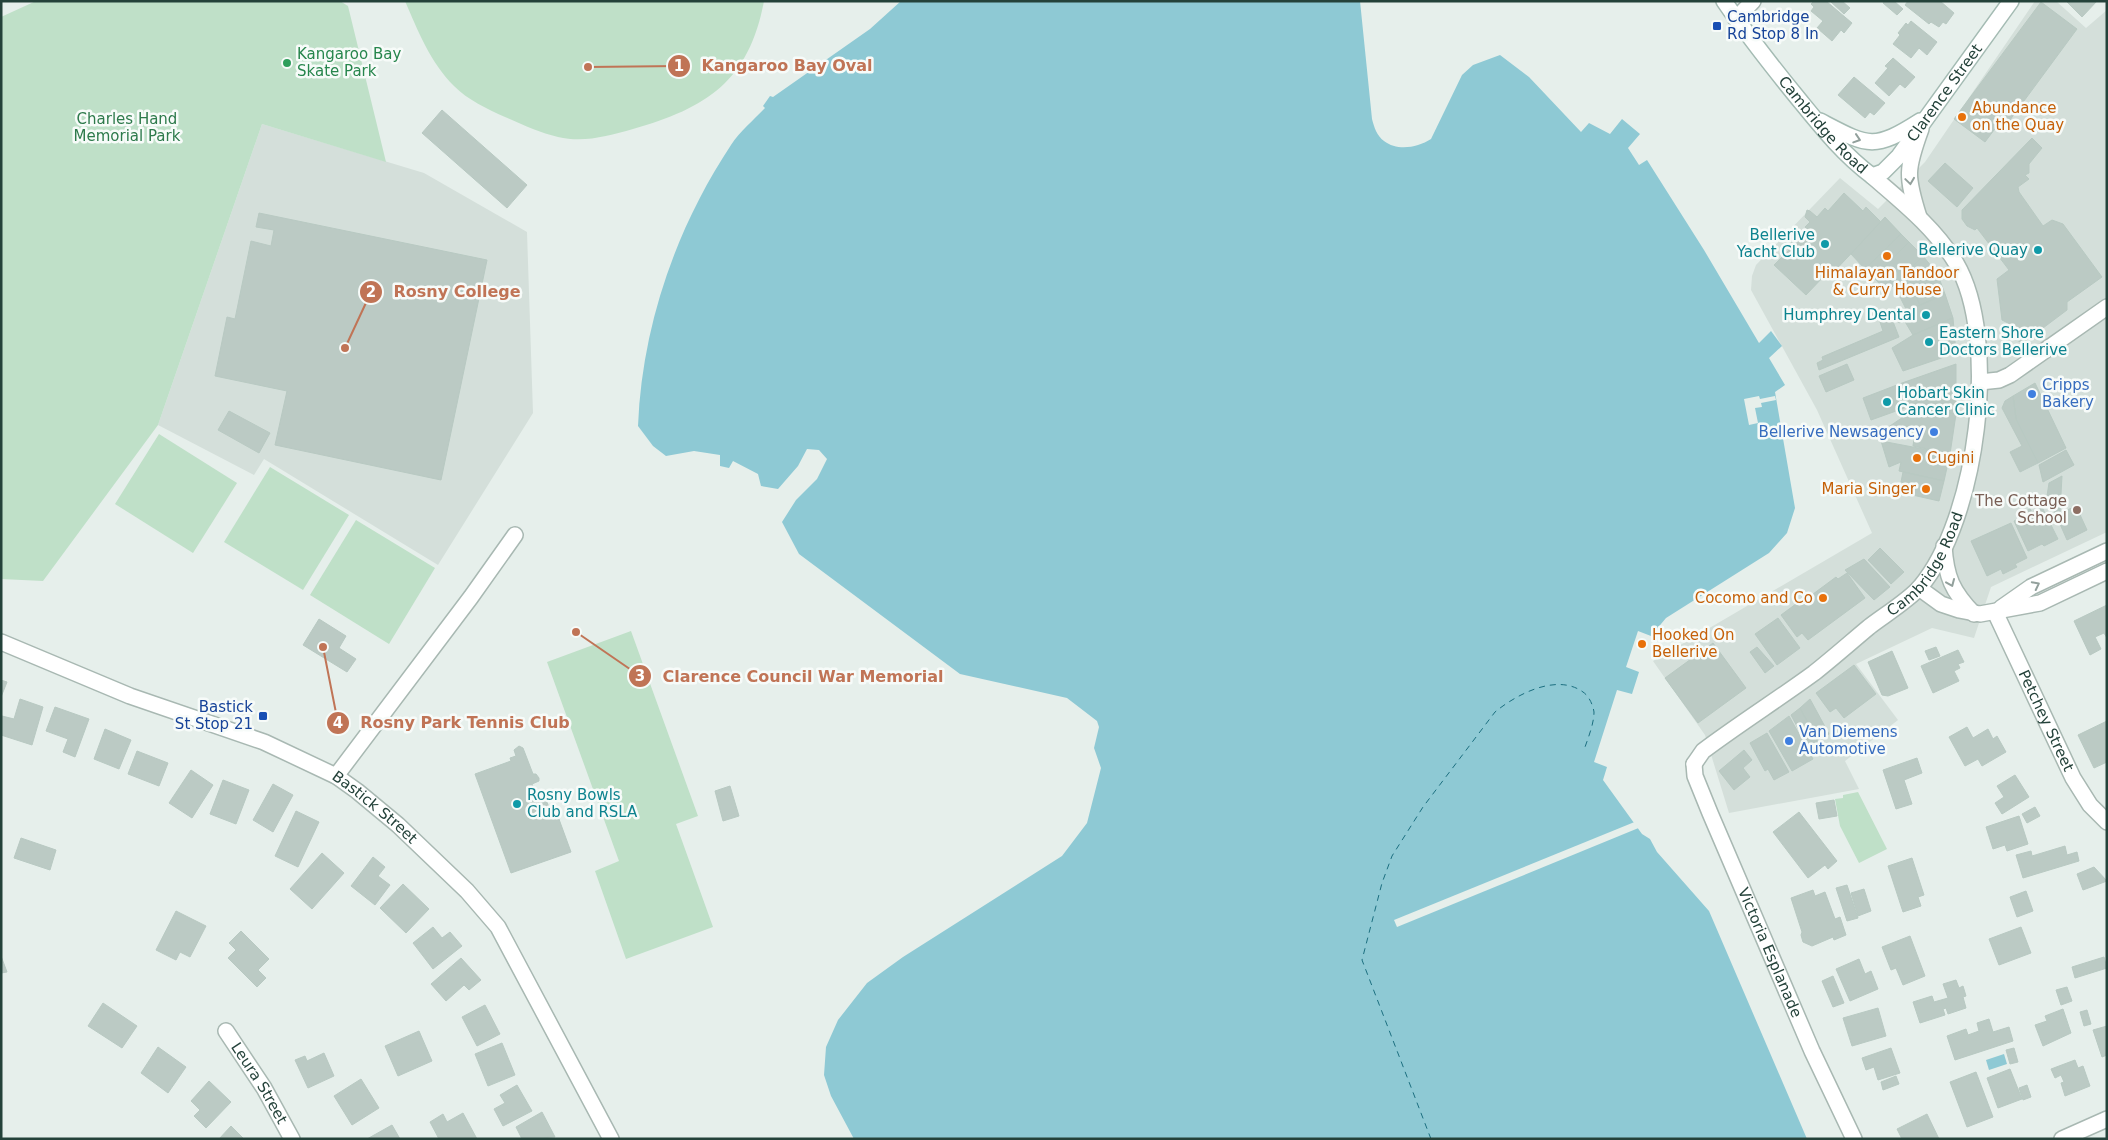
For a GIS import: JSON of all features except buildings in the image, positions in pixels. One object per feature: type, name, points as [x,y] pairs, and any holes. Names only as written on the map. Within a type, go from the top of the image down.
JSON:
[{"type":"street","name":"Cambridge Road","points":[[1694,764],[1703,752],[1815,672],[1919,588],[1944,546],[1967,479],[1976,427],[1980,382],[1978,334],[1967,290],[1957,264],[1944,245],[1920,219],[1846,155],[1813,117],[1724,1]]},
{"type":"street","points":[[1736,19],[1753,1]]},
{"type":"street","name":"Clarence Street","points":[[1872,176],[1883,172],[1892,164],[2012,1]]},
{"type":"street","points":[[1813,117],[1851,137],[1873,142],[1888,140],[1925,118]]},
{"type":"street","points":[[1920,219],[1908,174],[1912,155],[1925,118]]},
{"type":"street","points":[[1980,382],[1999,380],[2010,376],[2107,308]]},
{"type":"street","points":[[336,776],[471,597],[515,535]]},
{"type":"street","points":[[1944,546],[1949,580],[1961,600],[1974,614]]},
{"type":"street","points":[[1995,612],[2031,587],[2107,551]]},
{"type":"street","points":[[1919,588],[1941,604],[1980,614],[2040,603],[2107,571]]},
{"type":"street","name":"Petchey Street","points":[[1995,612],[2073,778],[2090,806],[2107,822]]},
{"type":"street","name":"Bastick Street","points":[[1,642],[130,696],[264,742],[336,776],[358,791],[398,825],[472,896],[498,927],[611,1139]]},
{"type":"street","name":"Victoria Esplanade","points":[[1694,764],[1695,776],[1714,822],[1812,1051],[1854,1139]]},
{"type":"street","name":"Leura Street","points":[[226,1031],[264,1088],[292,1139]]},
{"type":"street","points":[[2062,1139],[2107,1118]]},
{"type":"shaded area","points":[[2035,1],[2056,1],[2086,28],[2107,10],[2107,532],[1991,587],[1974,638],[1932,628],[1856,664],[1898,720],[1845,761],[1859,789],[1729,813],[1705,735],[1653,661],[1872,533],[1817,410],[1751,290],[1752,276],[1756,265],[1840,178],[1878,209],[1925,162]]},
{"type":"shaded area","points":[[262,124],[424,173],[527,232],[533,413],[438,565],[264,459],[254,475],[158,425]]},
{"type":"green space","name":"Charles Hand Memorial Park","points":[[36,1],[340,1],[348,6],[386,162],[262,124],[158,425],[43,581],[1,579],[1,17]]},
{"type":"green space","points":[[405,1],[764,1],[757,29],[748,52],[721,87],[703,100],[659,121],[633,129],[587,139],[568,139],[545,133],[498,114],[459,91],[431,56]]},
{"type":"green space","points":[[159,434],[237,483],[193,553],[115,504]]},
{"type":"green space","points":[[270,467],[349,515],[303,590],[224,542]]},
{"type":"green space","points":[[356,520],[435,568],[389,644],[310,595]]},
{"type":"green space","points":[[631,631],[698,816],[676,824],[713,927],[626,959],[595,871],[619,861],[547,662]]},
{"type":"green space","points":[[1858,792],[1887,849],[1859,863],[1840,826],[1835,799]]},
{"type":"water","points":[[901,1],[1360,1],[1372,119],[1378,134],[1389,144],[1407,147],[1420,145],[1431,139],[1462,75],[1473,65],[1500,55],[1529,77],[1581,132],[1589,123],[1610,134],[1622,119],[1640,134],[1628,148],[1639,165],[1647,160],[1704,250],[1759,343],[1771,331],[1782,346],[1769,358],[1785,385],[1775,392],[1795,508],[1787,533],[1769,553],[1666,618],[1651,636],[1638,631],[1626,667],[1639,672],[1632,694],[1617,690],[1594,762],[1607,767],[1603,780],[1642,834],[1650,839],[1657,852],[1709,911],[1807,1139],[854,1139],[831,1096],[824,1075],[826,1047],[838,1020],[867,983],[903,957],[1062,856],[1087,823],[1101,768],[1094,748],[1099,727],[1097,721],[1067,698],[960,674],[799,554],[782,522],[796,500],[817,479],[827,459],[819,450],[807,449],[798,466],[778,489],[761,486],[758,474],[733,461],[729,468],[720,466],[720,455],[694,451],[666,456],[653,446],[638,426],[646,352],[665,279],[678,244],[711,177],[731,145],[765,108],[763,106],[770,96],[773,97],[870,29]]},
{"type":"water","points":[[2004,1054],[2007,1064],[1989,1070],[1986,1060]]},
{"type":"pier","points":[[1759,396],[1760,399],[1775,396],[1776,400],[1761,403],[1762,407],[1755,408],[1758,423],[1749,425],[1744,399]]},
{"type":"pier","points":[[1637,821],[1641,827],[1397,927],[1394,920]]},
{"type":"ferry route","points":[[1431,1139],[1362,960],[1382,883],[1392,856],[1423,807],[1495,712],[1514,699],[1537,688],[1550,685],[1573,687],[1583,692],[1593,706],[1594,712],[1592,726],[1584,750]]},
{"type":"place","name":"Cambridge Rd Stop 8 In","points":[[1717,26]]},
{"type":"place","name":"Kangaroo Bay Skate Park","points":[[287,63]]},
{"type":"place","name":"Kangaroo Bay Oval","points":[[588,67]]},
{"type":"place","name":"Abundance on the Quay","points":[[1962,117]]},
{"type":"place","name":"Bellerive Yacht Club","points":[[1825,244]]},
{"type":"place","name":"Bellerive Quay","points":[[2038,250]]},
{"type":"place","name":"Himalayan Tandoor & Curry House","points":[[1887,256]]},
{"type":"place","name":"Humphrey Dental","points":[[1926,315]]},
{"type":"place","name":"Eastern Shore Doctors Bellerive","points":[[1929,342]]},
{"type":"place","name":"Rosny College","points":[[345,348]]},
{"type":"place","name":"Cripps Bakery","points":[[2032,394]]},
{"type":"place","name":"Hobart Skin Cancer Clinic","points":[[1887,402]]},
{"type":"place","name":"Bellerive Newsagency","points":[[1934,432]]},
{"type":"place","name":"Cugini","points":[[1917,458]]},
{"type":"place","name":"Maria Singer","points":[[1926,489]]},
{"type":"place","name":"The Cottage School","points":[[2077,510]]},
{"type":"place","name":"Cocomo and Co","points":[[1823,598]]},
{"type":"place","name":"Clarence Council War Memorial","points":[[576,632]]},
{"type":"place","name":"Hooked On Bellerive","points":[[1642,644]]},
{"type":"place","name":"Rosny Park Tennis Club","points":[[323,647]]},
{"type":"place","name":"Bastick St Stop 21","points":[[263,716]]},
{"type":"place","name":"Van Diemens Automotive","points":[[1789,741]]},
{"type":"place","name":"Rosny Bowls Club and RSLA","points":[[517,804]]}]
